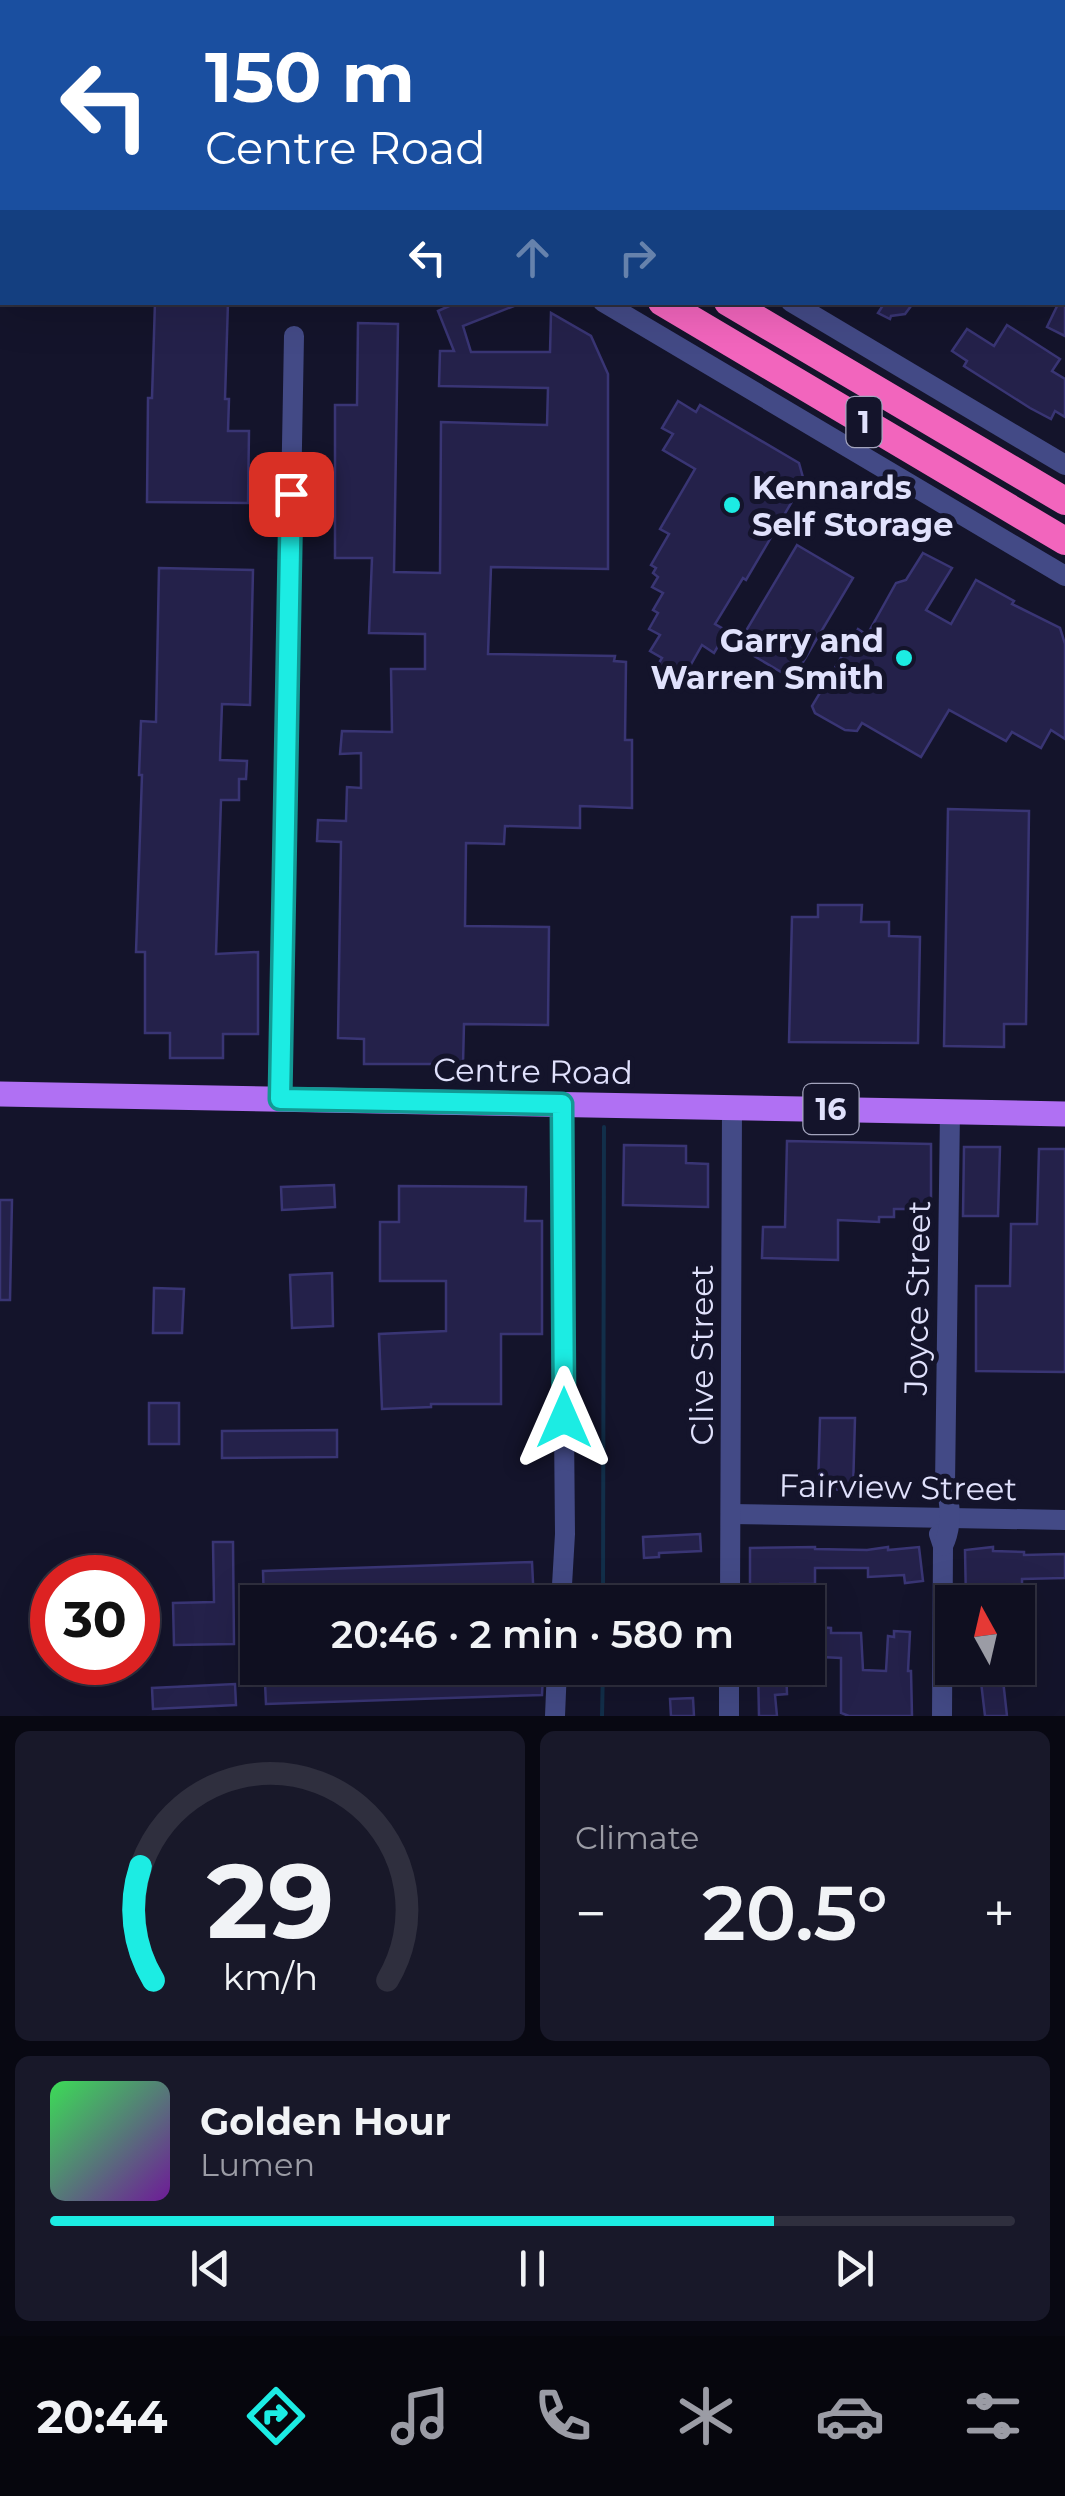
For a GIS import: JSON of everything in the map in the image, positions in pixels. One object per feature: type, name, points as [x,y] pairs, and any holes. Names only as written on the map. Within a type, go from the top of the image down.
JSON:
[{"type":"highway","name":"1","points":[[733,305],[1065,501]]},
{"type":"highway","name":"1","points":[[670,307],[1059,537]]},
{"type":"main road","name":"Centre Road","points":[[0,1094],[1065,1114]]},
{"type":"street","points":[[607,305],[1065,576]]},
{"type":"street","points":[[796,305],[1065,465]]},
{"type":"street","points":[[664,339],[670,307]]},
{"type":"street","points":[[280,1099],[294,336]]},
{"type":"street","points":[[915,488],[932,462]]},
{"type":"street","points":[[1036,559],[1059,537]]},
{"type":"street","points":[[562,1104],[562,1585]]},
{"type":"street","name":"Clive Street","points":[[730,1585],[732,1107]]},
{"type":"street","name":"Joyce Street","points":[[942,1716],[944,1546],[939,1536],[944,1518],[939,1500],[945,1485],[950,1111]]},
{"type":"street","name":"Fairview Street","points":[[731,1514],[1065,1520]]},
{"type":"street","points":[[555,1716],[556,1685]]},
{"type":"street","points":[[729,1685],[729,1716]]},
{"type":"building","points":[[155,305],[228,305],[228,431],[249,431],[248,503],[147,502],[148,398],[152,398]]},
{"type":"building","points":[[451,305],[516,305],[463,326],[471,352],[550,352],[551,313],[591,336],[608,374],[608,569],[491,567],[488,654],[615,656],[614,661],[626,662],[625,740],[632,740],[632,808],[580,806],[580,828],[505,826],[504,844],[466,843],[465,926],[549,927],[548,1025],[464,1024],[463,1064],[364,1064],[364,1039],[338,1038],[341,842],[317,841],[318,820],[346,821],[347,787],[361,788],[361,753],[340,754],[342,731],[392,732],[391,669],[425,669],[425,634],[369,633],[372,558],[335,558],[335,405],[357,405],[358,323],[398,324],[394,572],[440,573],[441,422],[547,425],[548,388],[439,386],[440,351],[454,351],[438,311]]},
{"type":"building","points":[[883,305],[912,305],[905,314],[890,319],[878,313]]},
{"type":"building","points":[[1058,305],[1065,305],[1065,336],[1047,327]]},
{"type":"building","points":[[1007,325],[1060,359],[1052,371],[1065,379],[1065,417],[1055,411],[1051,419],[1030,408],[964,366],[967,361],[952,351],[967,329],[994,346]]},
{"type":"building","name":"Kennards Self Storage","points":[[678,401],[696,412],[700,405],[799,463],[804,481],[746,580],[743,578],[715,624],[727,631],[714,653],[702,645],[677,689],[652,674],[662,658],[650,651],[660,635],[649,629],[658,613],[653,610],[663,593],[652,587],[658,577],[651,565],[669,534],[660,529],[695,469],[663,450],[673,434],[662,428]]},
{"type":"building","points":[[797,545],[853,578],[793,679],[737,646]]},
{"type":"building","points":[[923,553],[952,568],[926,610],[951,624],[976,580],[1060,628],[1065,644],[1065,739],[1051,730],[1041,748],[1012,732],[1006,741],[949,710],[921,757],[862,723],[857,731],[845,730],[815,713],[812,706],[858,629],[867,635],[896,583],[906,580]]},
{"type":"building","points":[[159,568],[253,570],[250,705],[222,704],[220,760],[247,761],[246,779],[239,779],[239,800],[221,800],[216,954],[258,952],[258,1034],[223,1034],[223,1058],[170,1058],[170,1033],[145,1033],[145,952],[136,952],[139,775],[141,721],[156,722]]},
{"type":"building","points":[[948,809],[1029,811],[1026,1024],[1004,1024],[1004,1047],[944,1046]]},
{"type":"building","points":[[818,905],[862,905],[861,922],[889,922],[889,936],[920,937],[918,1043],[789,1042],[792,917],[818,917]]},
{"type":"building","points":[[787,1141],[931,1144],[931,1209],[894,1209],[894,1217],[879,1217],[879,1222],[838,1220],[838,1260],[762,1258],[763,1227],[785,1227]]},
{"type":"building","points":[[624,1145],[686,1146],[686,1163],[708,1164],[708,1207],[623,1205]]},
{"type":"building","points":[[964,1147],[1000,1147],[998,1216],[963,1216]]},
{"type":"building","points":[[1039,1149],[1065,1149],[1065,1372],[976,1371],[976,1286],[1010,1286],[1011,1224],[1037,1224]]},
{"type":"building","points":[[334,1185],[335,1207],[282,1210],[281,1187]]},
{"type":"building","points":[[399,1186],[526,1187],[525,1221],[542,1221],[542,1334],[501,1334],[501,1404],[382,1409],[379,1334],[446,1331],[446,1281],[380,1281],[380,1222],[399,1222]]},
{"type":"building","points":[[0,1200],[12,1200],[10,1300],[0,1300]]},
{"type":"building","points":[[332,1273],[333,1326],[292,1328],[290,1275]]},
{"type":"building","points":[[154,1288],[184,1289],[182,1333],[153,1333]]},
{"type":"building","points":[[149,1403],[179,1403],[179,1444],[149,1444]]},
{"type":"building","points":[[820,1418],[855,1418],[853,1490],[818,1489]]},
{"type":"building","points":[[337,1430],[337,1457],[222,1458],[222,1431]]},
{"type":"building","points":[[700,1534],[701,1551],[659,1553],[659,1557],[644,1558],[643,1537]]},
{"type":"building","points":[[213,1542],[233,1542],[234,1644],[174,1645],[173,1603],[214,1602]]},
{"type":"building","points":[[919,1547],[923,1581],[905,1583],[904,1575],[868,1577],[868,1568],[815,1568],[815,1584],[750,1585],[750,1548]]},
{"type":"building","points":[[993,1547],[993,1551],[1024,1555],[1065,1554],[1065,1578],[1022,1579],[1022,1585],[966,1585],[965,1550]]},
{"type":"building","points":[[532,1562],[533,1585],[263,1585],[263,1571]]},
{"type":"building","points":[[825,1628],[831,1628],[831,1633],[861,1633],[863,1670],[886,1671],[888,1636],[894,1637],[894,1631],[910,1632],[912,1716],[841,1713],[841,1658],[825,1657]]},
{"type":"building","points":[[235,1684],[236,1705],[153,1709],[152,1688]]},
{"type":"building","points":[[265,1685],[542,1685],[542,1695],[266,1704]]},
{"type":"building","points":[[758,1685],[787,1685],[787,1694],[775,1695],[777,1716],[759,1716]]},
{"type":"building","points":[[981,1685],[1004,1685],[1007,1716],[985,1716]]},
{"type":"building","points":[[693,1698],[694,1716],[671,1716],[670,1699]]},
{"type":"waterway","points":[[603,1585],[604,1127]]},
{"type":"waterway","points":[[602,1716],[603,1685]]},
{"type":"place","name":"Kennards Self Storage","points":[[732,505]]},
{"type":"place","name":"Garry and Warren Smith","points":[[904,658]]},
{"type":"route","points":[[291,494],[280,1099],[562,1104],[564,1418]]}]
